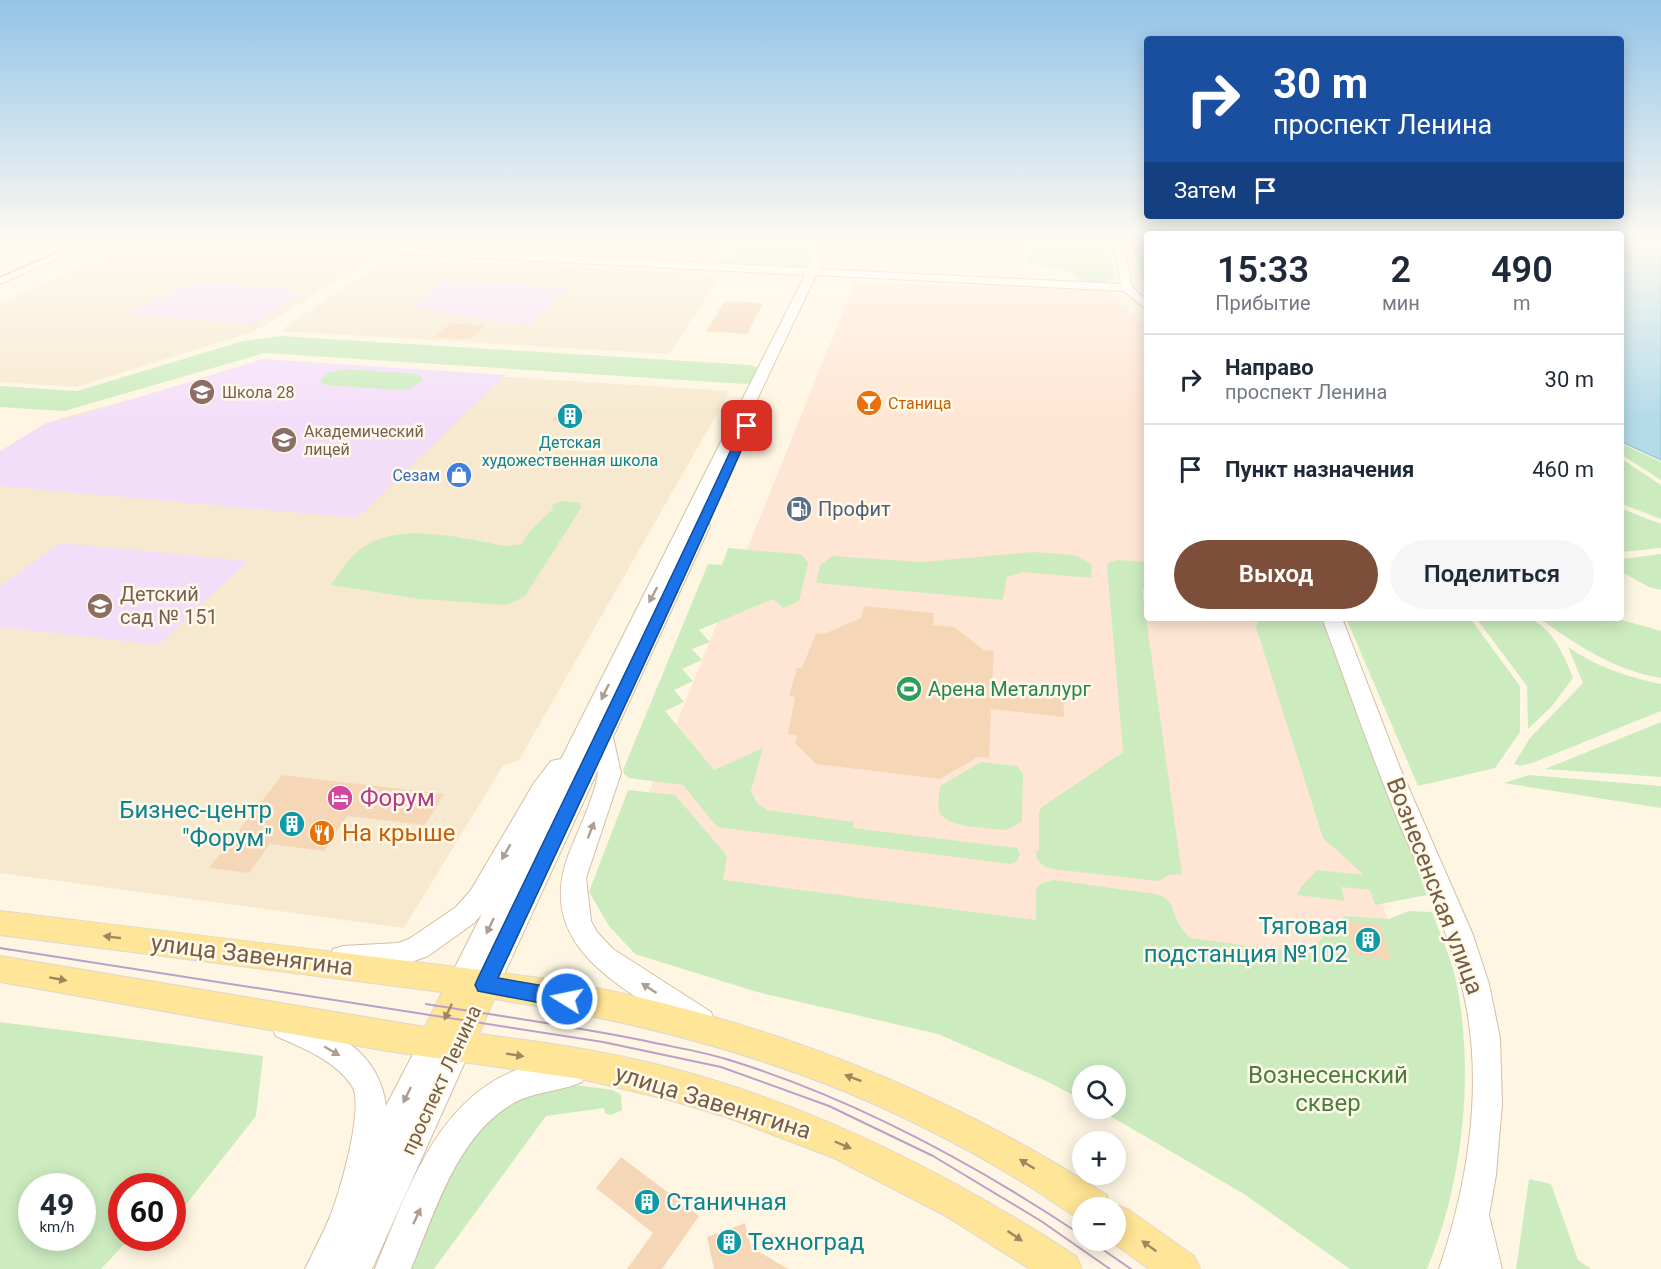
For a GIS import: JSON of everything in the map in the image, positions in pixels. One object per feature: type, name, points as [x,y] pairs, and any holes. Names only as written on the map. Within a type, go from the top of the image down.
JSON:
[{"type":"main road","name":"проспект Ленина","points":[[354,1269],[445,1044],[473,983],[593,735],[678,580],[804,300]]},
{"type":"main road","name":"Вознесенская улица","points":[[1333,621],[1398,791],[1455,926],[1477,988],[1486,1046],[1483,1154],[1457,1269]]},
{"type":"main road","name":"проспект Ленина","points":[[298,960],[398,955],[418,948],[465,915],[480,898],[542,789],[593,735]]},
{"type":"main road","name":"улица Завенягина","points":[[593,735],[610,773],[573,878],[578,921],[587,940],[603,958],[716,1032]]},
{"type":"main road","name":"улица Завенягина","points":[[0,923],[473,983],[629,1010],[716,1032],[799,1057],[938,1114],[1019,1159],[1077,1197]]},
{"type":"main road","name":"улица Завенягина","points":[[0,969],[262,1014],[609,1069],[774,1116],[855,1150],[943,1193],[1011,1233],[1063,1269]]},
{"type":"main road","name":"улица Завенягина","points":[[262,1014],[347,1059],[364,1077],[370,1123],[366,1149],[345,1224]]},
{"type":"main road","name":"проспект Ленина","points":[[323,1269],[345,1224],[445,1044]]},
{"type":"main road","name":"проспект Ленина","points":[[393,1269],[446,1153],[477,1109],[512,1084],[549,1073],[609,1069]]},
{"type":"main road","points":[[1472,1210],[1484,1269]]},
{"type":"main road","points":[[1126,1230],[1181,1269]]},
{"type":"shaded area","points":[[6,300],[306,300],[255,331],[76,387],[0,382],[0,303]]},
{"type":"shaded area","points":[[155,300],[293,300],[255,324],[126,315]]},
{"type":"shaded area","points":[[325,300],[704,300],[669,354],[280,331]]},
{"type":"shaded area","points":[[420,300],[555,300],[531,324],[496,322],[412,307]]},
{"type":"shaded area","points":[[848,300],[1121,300],[1144,325],[1144,621],[1291,621],[1408,982],[604,903]]},
{"type":"shaded area","points":[[263,359],[505,375],[357,518],[0,486],[0,451],[46,423],[81,415]]},
{"type":"shaded area","points":[[270,362],[730,391],[519,760],[503,766],[404,928],[0,873],[0,452],[58,419]]},
{"type":"shaded area","name":"Детский сад № 151","points":[[60,543],[248,561],[158,645],[0,627],[0,586]]},
{"type":"green space","points":[[281,336],[750,365],[759,368],[751,383],[745,384],[265,353],[64,411],[0,407],[0,386],[77,391],[243,341]]},
{"type":"green space","points":[[347,369],[416,374],[422,377],[422,381],[409,389],[398,390],[327,385],[320,382],[326,374]]},
{"type":"green space","points":[[1624,445],[1661,462],[1661,480],[1624,456]]},
{"type":"green space","points":[[1624,460],[1661,485],[1661,519],[1624,505]]},
{"type":"green space","points":[[563,501],[580,503],[581,508],[525,596],[507,605],[421,599],[331,585],[357,552],[373,542],[390,536],[409,533],[429,534],[507,546],[522,544],[529,532],[553,509],[552,505]]},
{"type":"green space","points":[[1624,510],[1661,524],[1661,548],[1624,552]]},
{"type":"green space","points":[[728,548],[797,554],[803,556],[808,563],[799,601],[783,608],[773,599],[699,630],[710,642],[692,649],[702,660],[682,669],[693,681],[674,690],[684,702],[665,711],[714,770],[763,748],[751,791],[757,803],[768,810],[854,822],[853,828],[1017,848],[1020,854],[1017,861],[1011,864],[717,827],[683,785],[629,778],[624,774],[623,770],[708,564],[722,565]]},
{"type":"green space","points":[[1032,552],[1075,555],[1091,564],[1092,578],[1023,572],[1007,577],[1003,600],[816,583],[820,565],[832,556],[922,562]]},
{"type":"green space","points":[[1661,554],[1661,590],[1649,587],[1624,573],[1624,559]]},
{"type":"green space","points":[[1118,560],[1144,562],[1144,621],[1147,621],[1182,874],[1169,875],[1159,881],[1052,869],[1040,863],[1036,855],[1036,851],[1039,851],[1039,812],[1042,807],[1123,752],[1108,563]]},
{"type":"green space","points":[[1258,621],[1325,621],[1427,895],[1375,905],[1370,890],[1341,887],[1345,901],[1297,895],[1301,887],[1317,870],[1364,875],[1323,838],[1256,627]]},
{"type":"green space","points":[[1347,621],[1472,621],[1520,686],[1520,732],[1495,768],[1418,786]]},
{"type":"green space","points":[[1478,621],[1533,621],[1542,626],[1555,641],[1573,678],[1552,706],[1528,729],[1527,686]]},
{"type":"green space","points":[[1543,621],[1624,621],[1661,631],[1661,678],[1611,663]]},
{"type":"green space","points":[[1568,647],[1613,670],[1661,684],[1661,711],[1532,763],[1520,766],[1514,764],[1530,738],[1583,683]]},
{"type":"green space","points":[[1661,722],[1661,777],[1545,769]]},
{"type":"green space","points":[[981,762],[1017,766],[1023,773],[1022,822],[1006,830],[958,824],[943,817],[938,808],[940,786]]},
{"type":"green space","points":[[1529,775],[1661,786],[1661,808],[1504,783]]},
{"type":"green space","name":"Вознесенский cквер","points":[[628,790],[675,795],[727,856],[723,880],[1036,920],[1036,889],[1040,884],[1053,880],[1161,896],[1170,903],[1178,923],[1190,938],[1310,954],[1331,925],[1345,916],[1389,919],[1409,911],[1432,912],[1456,981],[1465,1052],[1465,1090],[1457,1165],[1439,1236],[1427,1269],[1350,1269],[1244,1194],[1115,1119],[1126,1119],[1126,1065],[1072,1065],[1072,1094],[938,1034],[757,992],[635,954],[609,926],[589,892]]},
{"type":"green space","points":[[0,1022],[263,1056],[256,1116],[186,1205],[186,1173],[108,1173],[108,1251],[118,1251],[101,1269],[0,1269]]},
{"type":"green space","points":[[568,1084],[613,1090],[621,1095],[622,1110],[611,1115],[605,1113],[604,1108],[546,1116],[434,1269],[406,1269],[463,1142],[493,1106]]},
{"type":"green space","points":[[1529,1179],[1551,1184],[1578,1260],[1591,1269],[1516,1269]]},
{"type":"water","points":[[1624,300],[1661,300],[1661,460],[1624,443]]},
{"type":"building","points":[[725,301],[763,303],[747,334],[706,331]]},
{"type":"building","points":[[451,323],[485,326],[470,339],[434,337]]},
{"type":"building","name":"Детская художественная школа","points":[[562,409],[587,411],[578,423],[552,421]]},
{"type":"building","name":"Арена Металлург","points":[[864,606],[934,613],[933,625],[954,627],[984,650],[994,651],[992,685],[1063,693],[1064,717],[991,709],[989,758],[978,757],[940,779],[816,764],[795,743],[797,735],[788,734],[795,697],[789,696],[797,668],[802,668],[816,633],[824,634],[861,618]]},
{"type":"building","name":"Бизнес-центр \"Форум\"","points":[[282,775],[444,794],[425,825],[347,816],[324,851],[270,844],[249,873],[209,868]]},
{"type":"building","name":"Тяговая подстанция №102","points":[[1345,921],[1380,925],[1391,960],[1355,955]]},
{"type":"building","name":"Станичная","points":[[621,1157],[699,1216],[662,1269],[627,1269],[653,1233],[596,1188]]},
{"type":"building","name":"Техноград","points":[[745,1223],[751,1247],[788,1269],[714,1269],[707,1237]]},
{"type":"tram line","points":[[10,950],[0,948],[603,1042],[721,1067],[829,1106],[933,1156],[1041,1221],[1110,1269]]},
{"type":"tram line","points":[[426,1004],[564,1026],[696,1051],[774,1075],[911,1134],[998,1183],[1072,1229]]},
{"type":"tram line","points":[[1105,1251],[1131,1269]]},
{"type":"place","name":"Школа 28","points":[[202,392]]},
{"type":"place","name":"Станица","points":[[869,403]]},
{"type":"place","name":"Детская художественная школа","points":[[570,416]]},
{"type":"place","name":"Академический лицей","points":[[284,440]]},
{"type":"place","name":"Сезам","points":[[459,475]]},
{"type":"place","name":"Профит","points":[[799,509]]},
{"type":"place","name":"Детский сад № 151","points":[[100,606]]},
{"type":"place","name":"Арена Металлург","points":[[909,689]]},
{"type":"place","name":"Форум","points":[[340,798]]},
{"type":"place","name":"Бизнес-центр \"Форум\"","points":[[292,824]]},
{"type":"place","name":"На крыше","points":[[322,833]]},
{"type":"place","name":"Тяговая подстанция №102","points":[[1368,940]]},
{"type":"place","name":"Станичная","points":[[647,1202]]},
{"type":"place","name":"Техноград","points":[[729,1242]]},
{"type":"route","points":[[567,999],[485,985],[641,651],[695,544],[747,426]]}]
